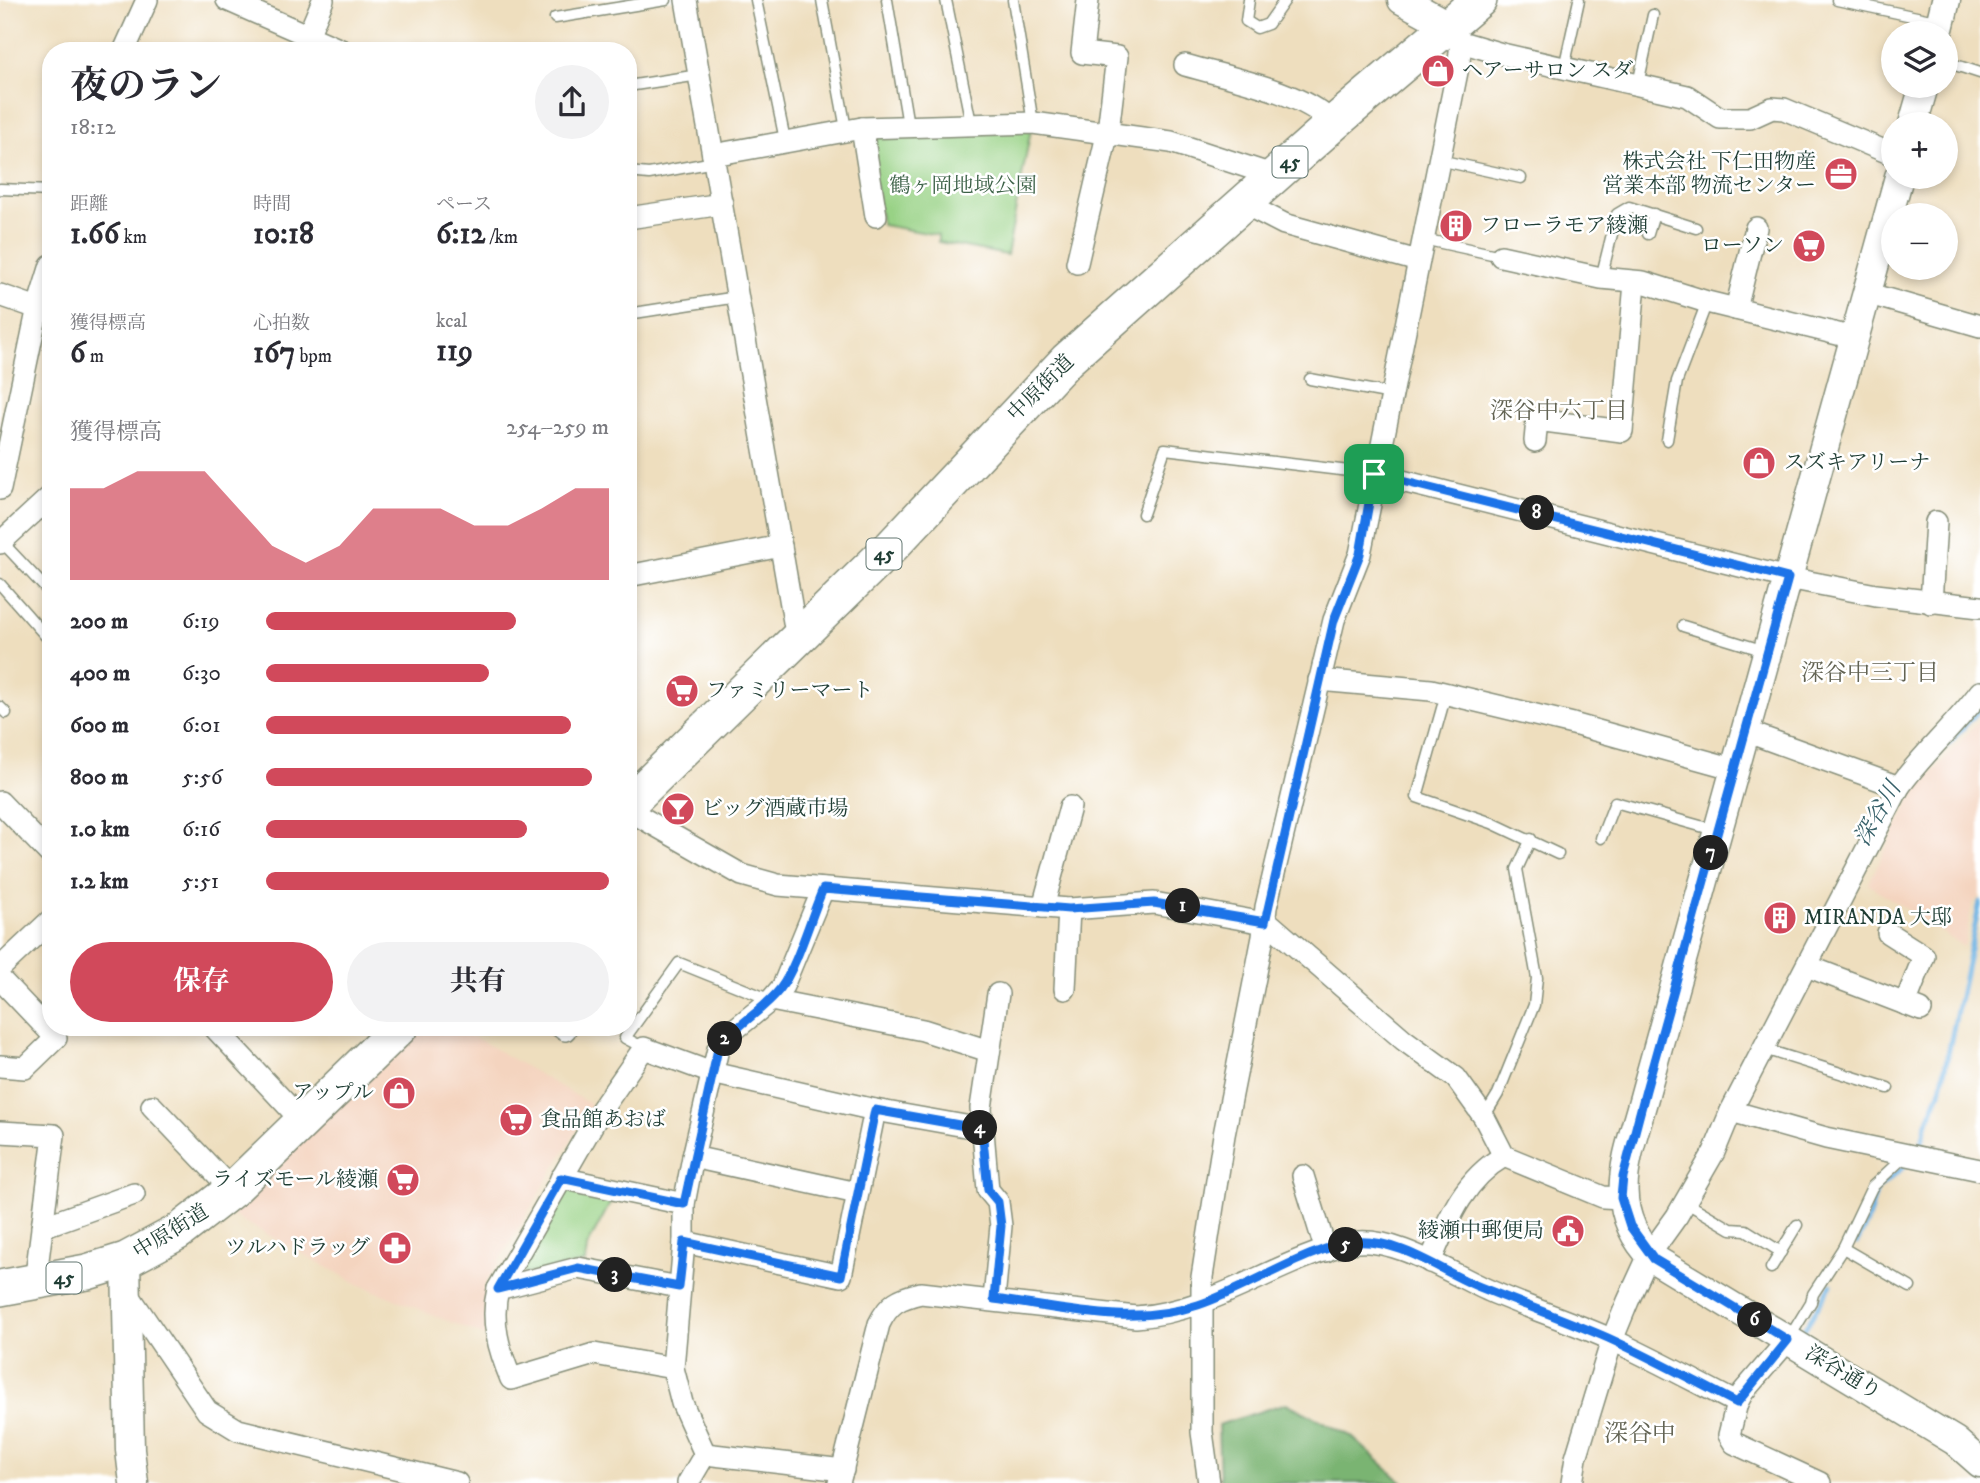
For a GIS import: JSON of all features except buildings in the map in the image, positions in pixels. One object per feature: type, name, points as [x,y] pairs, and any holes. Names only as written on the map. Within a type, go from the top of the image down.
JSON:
[{"type":"main road","name":"中原街道","points":[[637,795],[892,546],[1067,360],[1334,123],[1454,33],[1479,0]]},
{"type":"main road","name":"中原街道","points":[[0,1288],[35,1283],[126,1260],[178,1233],[232,1191],[391,1036]]},
{"type":"street","points":[[128,42],[147,0]]},
{"type":"street","points":[[227,0],[305,42]]},
{"type":"street","points":[[307,42],[323,0]]},
{"type":"street","points":[[686,0],[797,639]]},
{"type":"street","points":[[1077,263],[1108,131],[1117,57],[1082,53],[1088,0]]},
{"type":"street","points":[[1402,0],[1454,33],[1564,68],[1688,96],[1720,118],[1750,118],[1772,108],[1784,110],[1881,150]]},
{"type":"street","points":[[1209,1483],[1202,1432],[1200,1305],[1224,1135],[1265,922],[1319,681],[1334,620],[1360,554],[1439,160],[1454,33]]},
{"type":"street","points":[[1185,65],[1270,91],[1321,111],[1334,123]]},
{"type":"street","points":[[714,159],[785,140],[854,129],[908,124],[1033,123],[1108,131],[1171,142],[1275,176]]},
{"type":"street","points":[[854,129],[876,216]]},
{"type":"street","points":[[637,814],[742,875],[778,885],[1069,909],[1154,903],[1265,922],[1296,944],[1405,1040],[1456,1078],[1484,1117],[1504,1156],[1603,1197],[1621,1198],[1625,1168],[1896,189]]},
{"type":"street","points":[[1243,203],[1284,224],[1418,261]]},
{"type":"street","points":[[637,217],[722,204]]},
{"type":"street","points":[[1736,309],[1756,228]]},
{"type":"street","points":[[1501,256],[1601,278],[1635,284],[1643,282],[1707,302],[1854,338]]},
{"type":"street","points":[[1535,441],[1537,420],[1622,431],[1635,284]]},
{"type":"street","points":[[1866,293],[1980,327]]},
{"type":"street","points":[[0,295],[42,309]]},
{"type":"street","points":[[1,484],[42,318]]},
{"type":"street","points":[[1374,474],[1788,578],[1931,603],[1980,607]]},
{"type":"street","points":[[1,542],[42,512]]},
{"type":"street","points":[[1931,603],[1936,522]]},
{"type":"street","points":[[637,574],[781,546]]},
{"type":"street","points":[[1319,681],[1446,694],[1573,724],[1735,769]]},
{"type":"street","points":[[1572,1483],[1576,1458],[1612,1340],[1714,1152],[1731,1111],[1899,787],[1916,762],[1955,727],[1980,692]]},
{"type":"street","points":[[1745,731],[1899,787]]},
{"type":"street","points":[[0,802],[42,846]]},
{"type":"street","points":[[1043,907],[1070,807]]},
{"type":"street","points":[[705,1454],[682,1404],[673,1368],[684,1242],[684,1204],[693,1157],[718,1049],[729,1034],[771,1000],[783,986],[823,889]]},
{"type":"street","points":[[1065,989],[1069,909]]},
{"type":"street","points":[[0,968],[42,928]]},
{"type":"street","points":[[1807,966],[1913,1007],[1924,956],[1888,933]]},
{"type":"street","points":[[0,979],[42,1022]]},
{"type":"street","points":[[994,1299],[1001,1226],[998,1202],[988,1190],[981,1108],[999,994]]},
{"type":"street","points":[[771,1000],[923,1030],[989,1051]]},
{"type":"street","points":[[0,1066],[25,1068],[57,1038],[55,1036]]},
{"type":"street","points":[[222,1036],[302,1121]]},
{"type":"street","points":[[673,1368],[594,1354],[511,1379],[497,1344],[495,1301],[498,1289],[561,1178],[643,1048],[712,1073],[875,1110],[982,1129]]},
{"type":"street","points":[[152,1106],[232,1191]]},
{"type":"street","points":[[684,1242],[841,1276],[875,1110]]},
{"type":"street","points":[[1731,1111],[1826,1138],[1980,1170]]},
{"type":"street","points":[[0,1132],[54,1135],[35,1283]]},
{"type":"street","points":[[1430,1262],[1452,1210],[1465,1190],[1487,1166],[1504,1156]]},
{"type":"street","points":[[693,1157],[857,1193]]},
{"type":"street","points":[[1303,1176],[1326,1251]]},
{"type":"street","points":[[561,1178],[684,1204]]},
{"type":"street","points":[[43,1227],[134,1194]]},
{"type":"street","name":"深谷通り","points":[[1621,1198],[1630,1226],[1655,1259],[1955,1441],[1980,1464]]},
{"type":"street","points":[[705,1454],[841,1476],[880,1324],[887,1308],[898,1299],[921,1293],[994,1299],[1136,1317],[1164,1315],[1200,1305],[1353,1242],[1369,1242],[1430,1262],[1470,1282],[1612,1340],[1737,1403]]},
{"type":"street","points":[[126,1260],[130,1450],[134,1483]]},
{"type":"street","points":[[498,1289],[578,1268],[679,1287]]},
{"type":"street","points":[[128,1294],[208,1411],[221,1422],[238,1430],[457,1483]]},
{"type":"street","points":[[1788,1340],[1737,1403],[1729,1435],[1734,1443],[1820,1483]]},
{"type":"street","points":[[688,1483],[705,1454]]},
{"type":"lane","points":[[555,18],[666,0]]},
{"type":"lane","points":[[756,0],[785,140]]},
{"type":"lane","points":[[822,0],[854,129]]},
{"type":"lane","points":[[887,0],[908,124]]},
{"type":"lane","points":[[946,0],[971,123]]},
{"type":"lane","points":[[1013,0],[1033,123]]},
{"type":"lane","points":[[1249,0],[1245,18],[1257,29],[1268,24],[1285,0]]},
{"type":"lane","points":[[1564,68],[1579,0]]},
{"type":"lane","points":[[1837,0],[1941,18]]},
{"type":"lane","points":[[1638,84],[1653,15]]},
{"type":"lane","points":[[1958,66],[1980,73]]},
{"type":"lane","points":[[637,85],[699,75]]},
{"type":"lane","points":[[637,173],[649,174],[714,159]]},
{"type":"lane","points":[[1439,160],[1521,178]]},
{"type":"lane","points":[[0,189],[42,191]]},
{"type":"lane","points":[[1601,278],[1617,215],[1629,207],[1696,228]]},
{"type":"lane","points":[[1648,234],[1654,214]]},
{"type":"lane","points":[[1423,239],[1501,256]]},
{"type":"lane","points":[[637,313],[737,297]]},
{"type":"lane","points":[[1667,440],[1677,381],[1707,302]]},
{"type":"lane","points":[[1310,379],[1392,394]]},
{"type":"lane","points":[[1143,514],[1166,449],[1374,474]]},
{"type":"lane","points":[[1,542],[42,585]]},
{"type":"lane","points":[[0,584],[42,632]]},
{"type":"lane","points":[[1683,626],[1768,652]]},
{"type":"lane","points":[[1446,694],[1417,797],[1531,839],[1558,853]]},
{"type":"lane","points":[[1601,838],[1615,802],[1718,831]]},
{"type":"lane","points":[[1484,1117],[1498,1094],[1534,1005],[1537,978],[1517,869],[1531,839]]},
{"type":"lane","points":[[637,1021],[679,963],[771,1000]]},
{"type":"lane","points":[[626,1036],[625,1038],[643,1048]]},
{"type":"lane","points":[[1764,1049],[1888,1088]]},
{"type":"lane","points":[[1788,1340],[1811,1303],[1812,1294],[1843,1248],[1872,1187],[1906,1155]]},
{"type":"lane","points":[[1685,1202],[1731,1229],[1746,1230],[1781,1252]]},
{"type":"lane","points":[[1771,1268],[1797,1225]]},
{"type":"lane","points":[[1843,1248],[1910,1287]]},
{"type":"shaded area","points":[[1980,719],[1980,896],[1972,905],[1964,947],[1868,884],[1912,797]]},
{"type":"shaded area","name":"ライズモール綾瀬","points":[[410,1036],[473,1036],[592,1105],[484,1286],[485,1336],[358,1284],[235,1217],[228,1209]]},
{"type":"green space","name":"鶴ヶ岡地域公園","points":[[1031,129],[1007,255],[938,242],[938,235],[882,225],[867,140],[871,134]]},
{"type":"green space","points":[[571,1187],[614,1196],[587,1247],[585,1263],[526,1274],[519,1266],[562,1191]]},
{"type":"green space","points":[[1286,1403],[1351,1436],[1403,1483],[1220,1483],[1218,1425]]},
{"type":"waterway","name":"深谷川","points":[[1930,764],[1980,709]]},
{"type":"waterway","points":[[1921,1146],[1926,1125],[1940,1092],[1980,902]]},
{"type":"waterway","points":[[1857,1243],[1867,1223],[1877,1189],[1907,1164]]},
{"type":"waterway","points":[[1803,1331],[1831,1285]]},
{"type":"place","name":"ヘアーサロン スダ","points":[[1438,71]]},
{"type":"place","name":"株式会社 下仁田物産 営業本部 物流センター","points":[[1841,174]]},
{"type":"place","name":"フローラモア綾瀬","points":[[1456,226]]},
{"type":"place","name":"ローソン","points":[[1809,246]]},
{"type":"place","name":"スズキアリーナ","points":[[1759,463]]},
{"type":"place","name":"ファミリーマート","points":[[682,691]]},
{"type":"place","name":"ビッグ酒蔵市場","points":[[678,809]]},
{"type":"place","name":"MIRANDA 大邸","points":[[1780,918]]},
{"type":"place","name":"アップル","points":[[399,1093]]},
{"type":"place","name":"食品館あおば","points":[[516,1120]]},
{"type":"place","name":"ライズモール綾瀬","points":[[403,1180]]},
{"type":"place","name":"綾瀬中郵便局","points":[[1568,1231]]},
{"type":"place","name":"ツルハドラッグ","points":[[395,1248]]},
{"type":"district","name":"深谷中六丁目","points":[[1559,411]]},
{"type":"district","name":"深谷中三丁目","points":[[1870,673]]},
{"type":"district","name":"深谷中","points":[[1640,1434]]},
{"type":"route","points":[[1374,474],[1597,527],[1788,578],[1646,1090],[1625,1168],[1621,1198],[1630,1226],[1649,1255],[1788,1340],[1743,1392],[1737,1403],[1612,1340],[1514,1301],[1430,1262],[1382,1244],[1369,1242],[1353,1242],[1326,1251],[1278,1270],[1241,1289],[1164,1315],[1136,1317],[994,1299],[1001,1226],[998,1202],[988,1190],[982,1129],[875,1110],[841,1276],[684,1242],[679,1287],[578,1268],[498,1289],[561,1178],[684,1204],[718,1049],[729,1034],[771,1000],[783,986],[823,889],[1069,909],[1154,903],[1190,907],[1265,922],[1266,907],[1334,620],[1360,554],[1374,474]]}]
